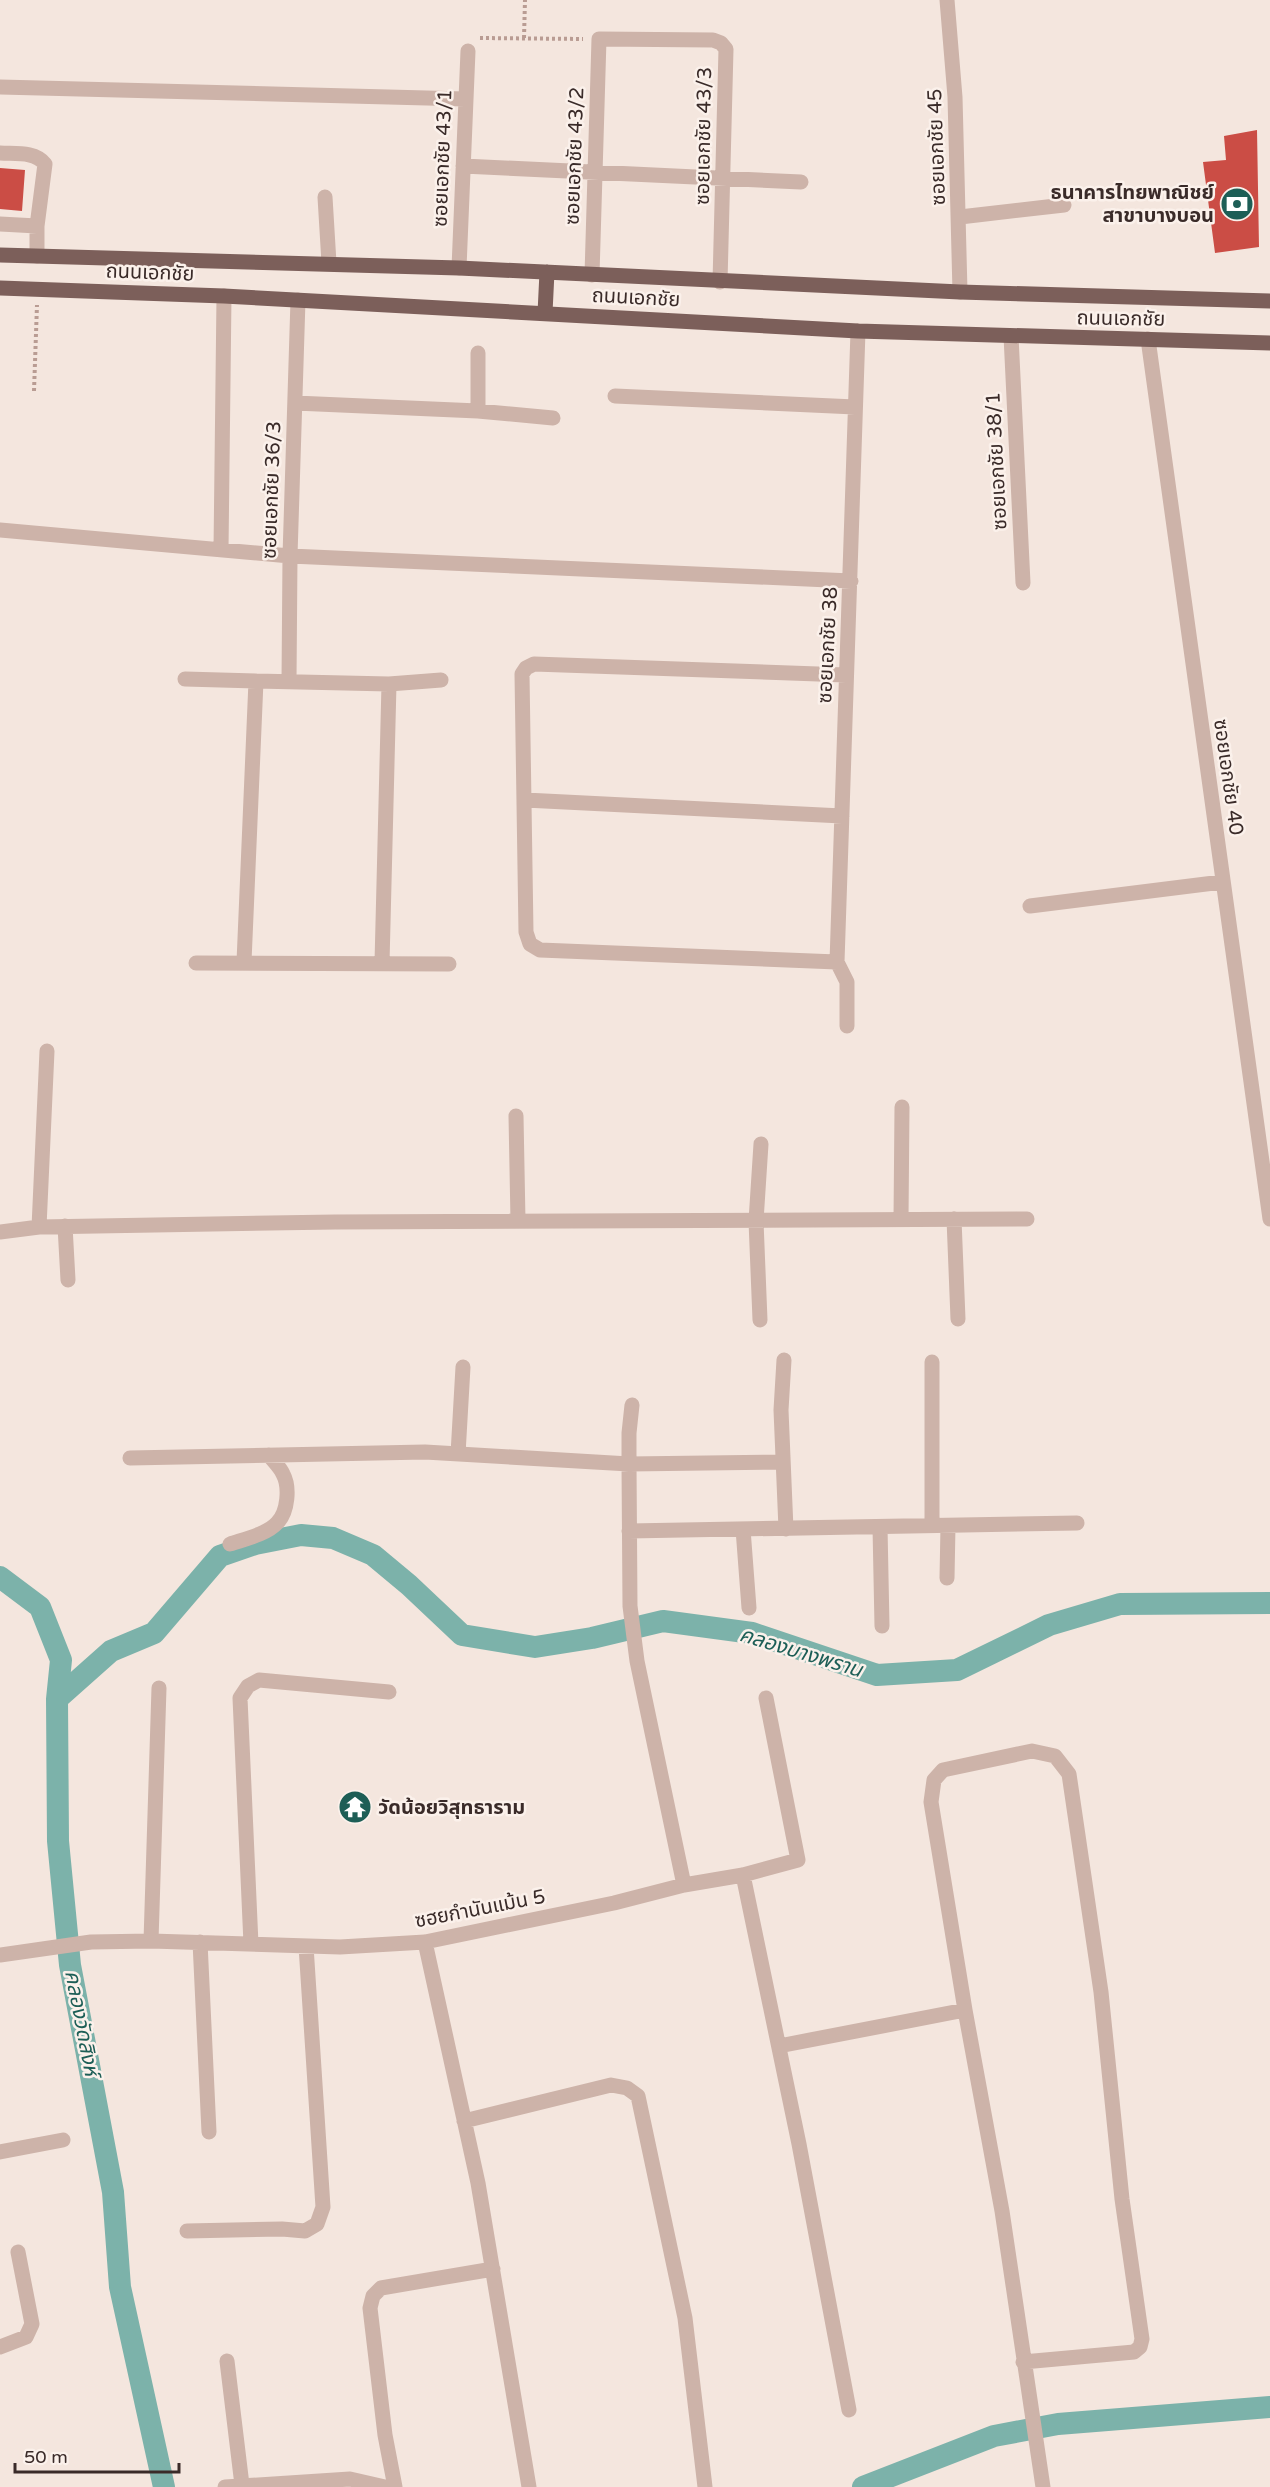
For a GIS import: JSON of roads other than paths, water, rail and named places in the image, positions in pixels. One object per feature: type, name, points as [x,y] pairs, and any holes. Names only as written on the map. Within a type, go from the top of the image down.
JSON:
[{"type":"main road","name":"ถนนเอกชัย","points":[[0,255],[328,263],[960,292],[1270,301]]},
{"type":"main road","points":[[546,314],[547,272]]},
{"type":"main road","name":"ถนนเอกชัย","points":[[0,288],[224,296],[858,330],[1270,343]]},
{"type":"street","name":"ซอยเอกชัย 45","points":[[947,0],[956,97],[960,292]]},
{"type":"street","name":"ซอยเอกชัย 43/2","points":[[592,275],[599,39]]},
{"type":"street","name":"ซอยเอกชัย 43/3","points":[[599,39],[713,40],[721,43],[726,49],[720,282]]},
{"type":"street","name":"ซอยเอกชัย 43/1","points":[[459,268],[468,51]]},
{"type":"street","points":[[0,87],[465,99]]},
{"type":"street","points":[[0,153],[33,155],[41,158],[45,164],[37,226],[37,256]]},
{"type":"street","points":[[463,166],[801,182]]},
{"type":"street","points":[[325,197],[328,263]]},
{"type":"street","points":[[960,217],[1064,205]]},
{"type":"street","points":[[0,224],[37,226]]},
{"type":"street","points":[[221,550],[224,296]]},
{"type":"street","name":"ซอยเอกชัย 36/3","points":[[290,681],[290,556],[298,300]]},
{"type":"street","name":"ซอยเอกชัย 38","points":[[837,962],[858,330]]},
{"type":"street","name":"ซอยเอกชัย 38/1","points":[[1011,336],[1023,583]]},
{"type":"street","name":"ซอยเอกชัย 40","points":[[1148,339],[1270,1219]]},
{"type":"street","points":[[478,353],[478,411]]},
{"type":"street","points":[[615,396],[855,407]]},
{"type":"street","points":[[295,402],[478,411],[554,418]]},
{"type":"street","points":[[0,531],[290,556],[850,581]]},
{"type":"street","points":[[846,675],[534,664],[526,668],[522,674],[526,932],[530,944],[540,950],[837,962],[846,982],[847,1026]]},
{"type":"street","points":[[185,680],[389,684],[441,680]]},
{"type":"street","points":[[244,962],[256,681]]},
{"type":"street","points":[[382,963],[389,684]]},
{"type":"street","points":[[525,800],[842,816]]},
{"type":"street","points":[[1030,906],[1222,882]]},
{"type":"street","points":[[196,963],[449,964]]},
{"type":"street","points":[[39,1227],[46,1051]]},
{"type":"street","points":[[901,1219],[902,1107]]},
{"type":"street","points":[[516,1116],[518,1221]]},
{"type":"street","points":[[760,1320],[756,1221],[761,1144]]},
{"type":"street","points":[[954,1219],[958,1319]]},
{"type":"street","points":[[0,1232],[65,1226],[1027,1219]]},
{"type":"street","points":[[65,1226],[68,1280]]},
{"type":"street","points":[[784,1360],[781,1410],[786,1529]]},
{"type":"street","points":[[932,1362],[932,1526]]},
{"type":"street","points":[[458,1454],[463,1367]]},
{"type":"street","points":[[632,1405],[628,1433],[630,1606],[637,1662],[684,1886]]},
{"type":"street","points":[[130,1458],[425,1452],[629,1464],[783,1462]]},
{"type":"street","points":[[230,1544],[262,1532],[277,1523],[285,1510],[287,1496],[284,1474],[269,1455]]},
{"type":"street","points":[[629,1531],[1077,1523]]},
{"type":"street","points":[[947,1578],[948,1526]]},
{"type":"street","points":[[880,1527],[882,1626]]},
{"type":"street","points":[[743,1529],[749,1608]]},
{"type":"street","points":[[251,1944],[240,1698],[248,1686],[259,1680],[389,1692]]},
{"type":"street","points":[[151,1941],[159,1688]]},
{"type":"street","name":"ซฮยกำนันแม้น 5","points":[[0,1955],[91,1942],[151,1941],[340,1947],[425,1942],[743,1875],[798,1860],[766,1698]]},
{"type":"street","points":[[1023,2362],[1134,2352],[1140,2347],[1142,2338],[1122,2199],[1101,1992],[1069,1774],[1055,1756],[1032,1751],[943,1770],[934,1780],[931,1802],[965,2010],[1002,2211],[1023,2362],[1042,2487]]},
{"type":"street","points":[[743,1875],[849,2410]]},
{"type":"street","points":[[200,1942],[209,2132]]},
{"type":"street","points":[[425,1942],[478,2183],[529,2487]]},
{"type":"street","points":[[187,2231],[305,2230],[317,2224],[323,2207],[306,1946]]},
{"type":"street","points":[[778,2046],[965,2010]]},
{"type":"street","points":[[464,2121],[611,2085],[627,2088],[638,2097],[685,2318],[705,2487]]},
{"type":"street","points":[[0,2152],[63,2140]]},
{"type":"street","points":[[0,2347],[26,2337],[32,2324],[18,2252]]},
{"type":"street","points":[[395,2487],[385,2435],[370,2308],[373,2296],[381,2288],[493,2269]]},
{"type":"street","points":[[227,2361],[242,2485]]},
{"type":"street","points":[[225,2487],[350,2479],[385,2487]]},
{"type":"waterway","name":"คลองบางพราน","points":[[57,1699],[111,1651],[154,1633],[220,1556],[255,1544],[301,1535],[333,1538],[373,1555],[462,1635],[535,1647],[592,1638],[663,1621],[752,1633],[877,1675],[957,1670],[1049,1625],[1120,1604],[1270,1603]]},
{"type":"waterway","name":"คลองวัดสิงห์","points":[[0,1577],[40,1607],[61,1660],[57,1699],[58,1841],[70,1965],[113,2192],[120,2287],[164,2487]]},
{"type":"waterway","points":[[863,2487],[994,2436],[1058,2424],[1270,2407]]},
{"type":"place","name":"ธนาคารไทยพาณิชย์ สาขาบางบอน","points":[[1237,204]]},
{"type":"place","name":"วัดน้อยวิสุทธาราม","points":[[355,1807]]}]
